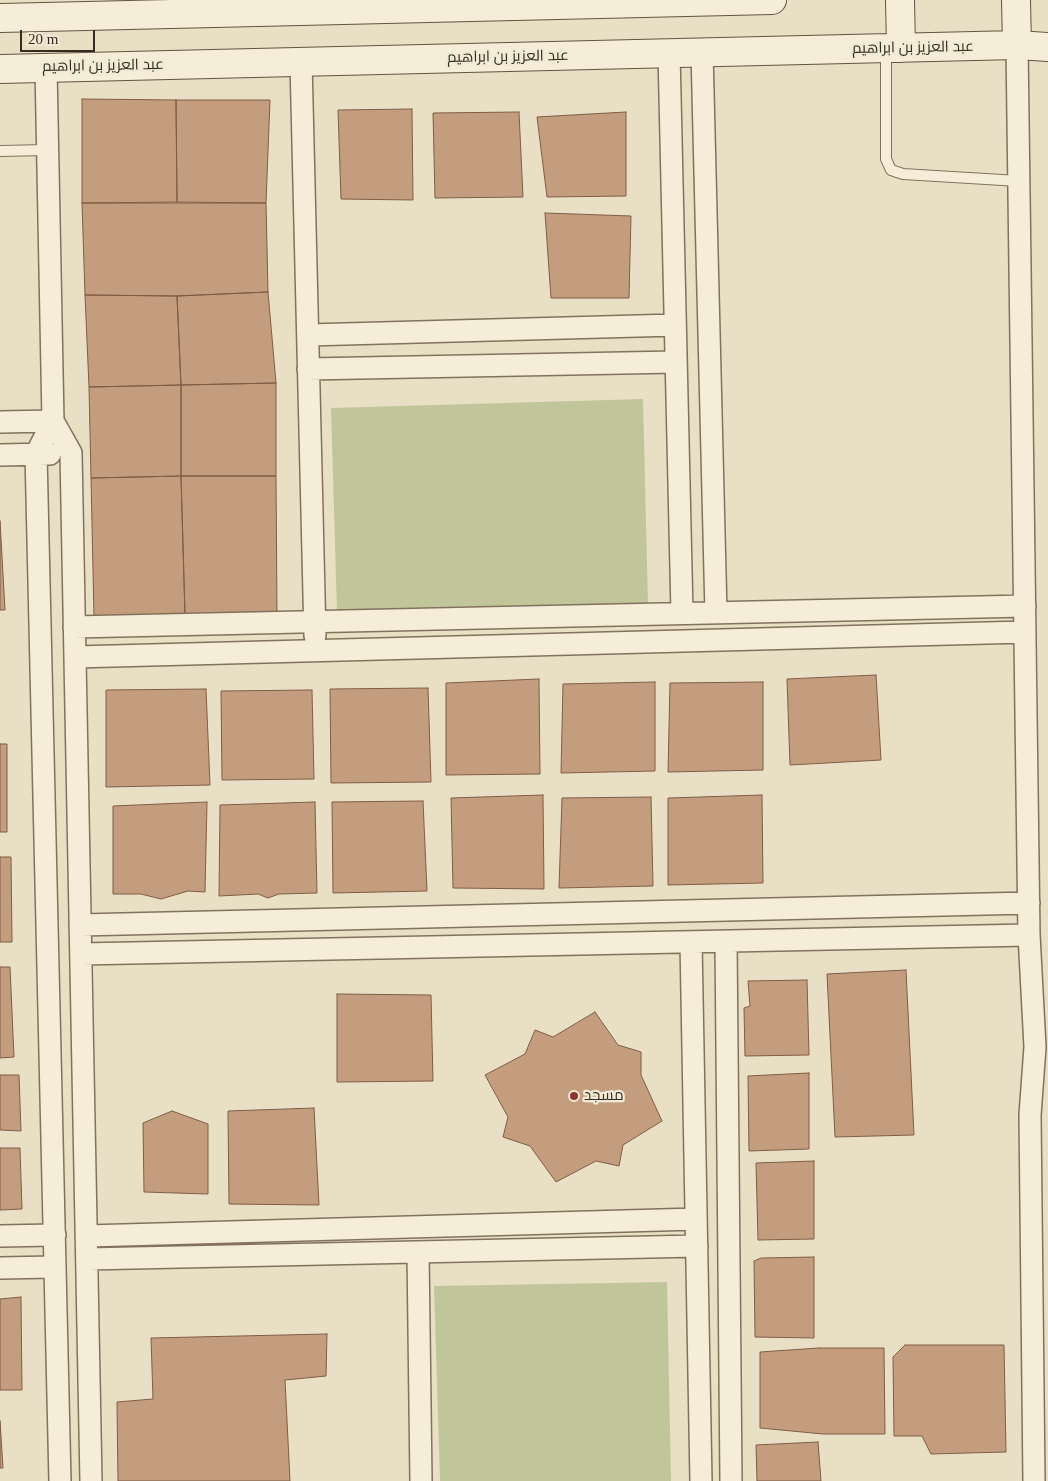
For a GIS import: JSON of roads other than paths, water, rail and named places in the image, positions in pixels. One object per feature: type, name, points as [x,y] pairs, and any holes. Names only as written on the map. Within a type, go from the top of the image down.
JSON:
[{"type":"street","points":[[0,18],[772,0]]},
{"type":"street","points":[[894,48],[900,0]]},
{"type":"street","points":[[1016,0],[1029,935],[1035,1047],[1030,1115],[1034,1481]]},
{"type":"street","name":"عبد العزيز بن ابراهيم","points":[[0,69],[1017,45],[1048,47]]},
{"type":"street","points":[[702,52],[716,613]]},
{"type":"street","points":[[669,53],[682,614]]},
{"type":"street","points":[[302,62],[315,651]]},
{"type":"street","points":[[46,68],[53,420],[71,453],[91,1481]]},
{"type":"street","points":[[308,335],[675,325]]},
{"type":"street","points":[[308,369],[676,362]]},
{"type":"street","points":[[0,422],[53,420]]},
{"type":"street","points":[[53,420],[36,454],[60,1481]]},
{"type":"street","points":[[0,455],[71,453]]},
{"type":"street","points":[[74,627],[1025,606]]},
{"type":"street","points":[[75,657],[1025,632]]},
{"type":"street","points":[[80,925],[1029,903]]},
{"type":"street","points":[[81,954],[1029,935]]},
{"type":"street","points":[[726,941],[731,1481]]},
{"type":"street","points":[[691,942],[700,1481]]},
{"type":"street","points":[[87,1236],[696,1219]]},
{"type":"street","points":[[0,1236],[55,1235]]},
{"type":"street","points":[[87,1259],[697,1246]]},
{"type":"street","points":[[418,1252],[421,1481]]},
{"type":"street","points":[[0,1268],[56,1267]]},
{"type":"street","points":[[57,1351],[89,1349]]},
{"type":"lane","points":[[894,48],[886,159],[891,170],[903,174],[1019,181]]},
{"type":"lane","points":[[0,151],[48,150]]},
{"type":"place","name":"مسجد","points":[[574,1096]]}]
